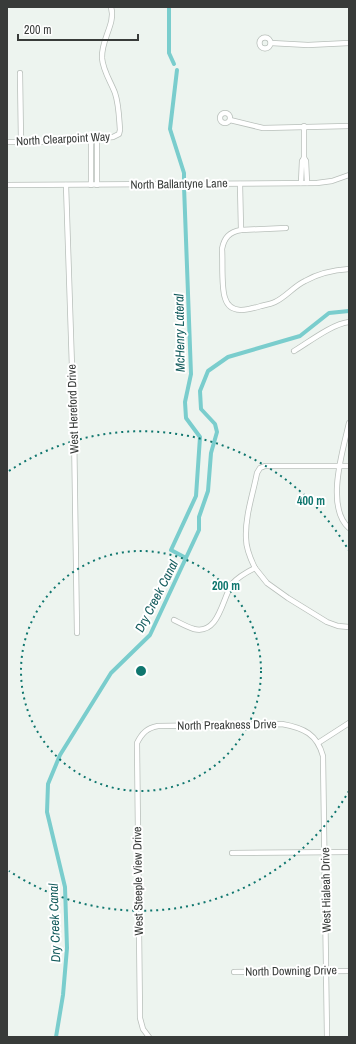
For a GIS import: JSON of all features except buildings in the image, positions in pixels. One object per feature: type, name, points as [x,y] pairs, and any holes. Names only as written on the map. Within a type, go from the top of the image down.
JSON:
[{"type":"street","name":"North Clearpoint Way","points":[[7,142],[61,142],[113,137],[119,134],[120,130],[117,102],[102,59],[104,43],[112,23],[113,17],[111,7]]},
{"type":"street","points":[[271,43],[349,43]]},
{"type":"street","points":[[20,73],[21,142]]},
{"type":"street","points":[[230,120],[263,128],[349,126]]},
{"type":"street","points":[[304,126],[304,158],[302,161],[304,183]]},
{"type":"street","points":[[97,138],[98,185]]},
{"type":"street","points":[[91,139],[91,185]]},
{"type":"street","name":"North Ballantyne Lane","points":[[7,185],[304,183],[332,181],[349,175]]},
{"type":"street","points":[[240,184],[240,230]]},
{"type":"street","name":"West Hereford Drive","points":[[66,185],[74,428],[77,633]]},
{"type":"street","points":[[286,228],[240,230],[235,231],[226,237],[222,249],[224,294],[227,304],[234,309],[240,311],[247,310],[275,302],[298,284],[317,275],[349,269]]},
{"type":"street","points":[[294,351],[338,325],[349,322]]},
{"type":"street","points":[[349,423],[339,466],[337,501],[340,513],[349,528]]},
{"type":"street","points":[[349,466],[265,466],[260,468],[257,473],[248,514],[246,538],[250,557],[255,568],[267,583],[327,622],[338,626],[349,627]]},
{"type":"street","points":[[174,620],[194,629],[206,628],[212,624],[216,618],[229,590],[235,581],[255,568]]},
{"type":"street","name":"North Preakness Drive","points":[[137,743],[145,731],[158,726],[282,724],[296,727],[305,731],[318,743]]},
{"type":"street","points":[[318,743],[349,724]]},
{"type":"street","name":"West Steeple View Drive","points":[[137,743],[140,1018],[143,1029],[149,1037]]},
{"type":"street","name":"West Hialeah Drive","points":[[318,743],[323,756],[324,765],[328,1037]]},
{"type":"street","points":[[232,853],[349,852]]},
{"type":"street","name":"North Downing Drive","points":[[234,972],[349,970]]},
{"type":"waterway","name":"McHenry Lateral","points":[[169,7],[169,53],[174,64]]},
{"type":"waterway","name":"McHenry Lateral","points":[[177,70],[170,129],[184,173],[184,179]]},
{"type":"waterway","name":"McHenry Lateral","points":[[184,186],[191,374],[185,402],[186,418],[200,437],[196,496],[171,550],[186,558]]},
{"type":"waterway","name":"Dry Creek Canal","points":[[56,1037],[63,995],[67,948],[65,887],[47,812],[48,784],[60,755],[111,673],[150,635],[199,530],[199,517],[208,491],[211,453],[217,432],[215,424],[201,409],[200,391],[208,371],[228,357],[300,336],[329,313],[349,311]]}]
